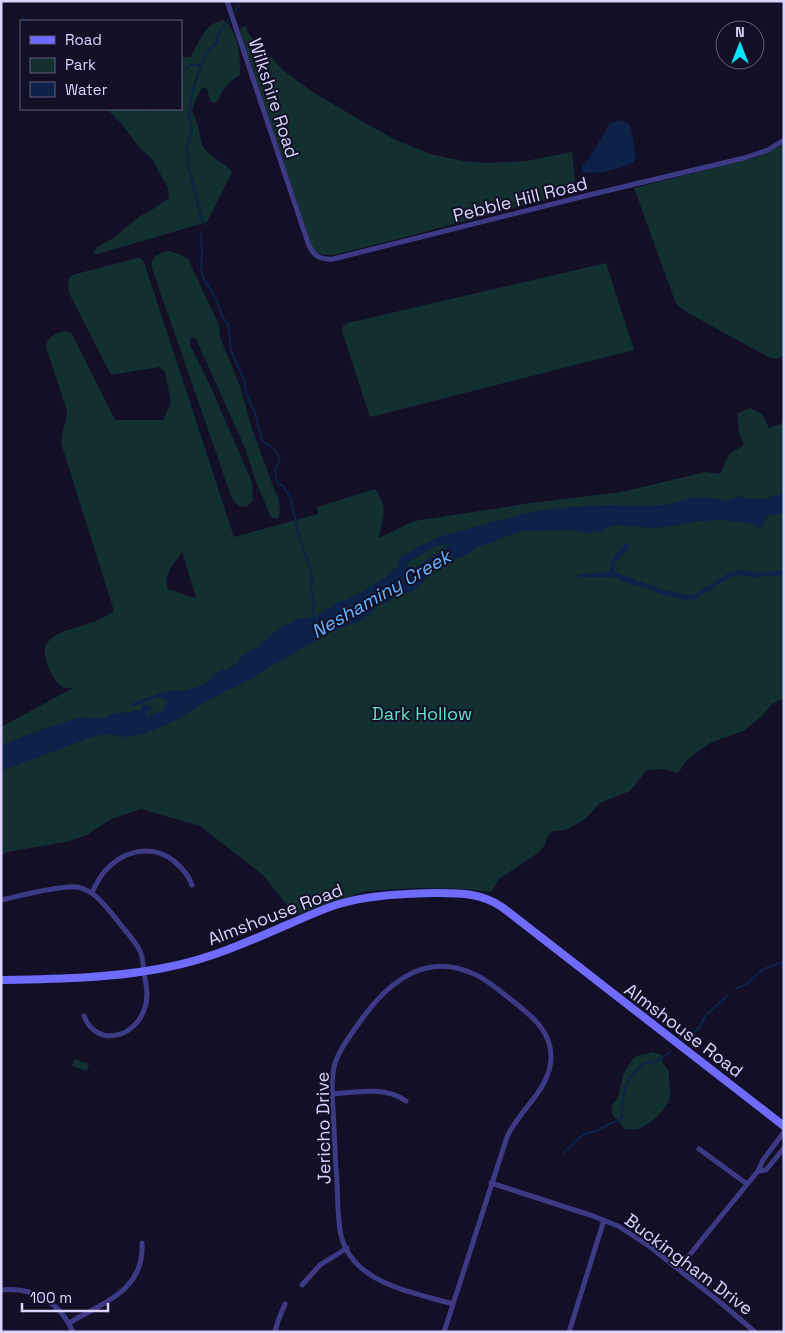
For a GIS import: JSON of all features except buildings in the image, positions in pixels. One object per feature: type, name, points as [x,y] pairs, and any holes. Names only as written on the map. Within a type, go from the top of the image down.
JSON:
[{"type":"main road","name":"Almshouse Road","points":[[1,980],[144,971],[168,967],[201,958],[258,938],[328,908],[350,901],[400,894],[457,893],[480,896],[502,907],[784,1126]]},
{"type":"street","name":"Wilkshire Road","points":[[227,1],[294,203]]},
{"type":"street","name":"Pebble Hill Road","points":[[294,203],[312,252],[321,259],[333,259],[589,195],[728,163],[756,155],[784,140]]},
{"type":"street","points":[[92,892],[106,870],[130,854],[143,850],[160,852],[171,858],[186,874],[192,886]]},
{"type":"street","points":[[1,900],[69,887],[82,888],[92,892],[99,899],[139,949],[147,995],[146,1007],[141,1017],[131,1028],[118,1035],[100,1034],[91,1028],[84,1016]]},
{"type":"street","name":"Jericho Drive","points":[[444,1332],[453,1304],[491,1183],[511,1128],[546,1080],[550,1066],[550,1050],[547,1037],[535,1019],[476,975],[456,968],[435,967],[415,972],[394,984],[374,1003],[343,1046],[334,1069],[332,1094],[340,1231],[347,1248],[364,1270],[383,1282],[453,1304]]},
{"type":"street","points":[[332,1094],[387,1092],[399,1096],[406,1101]]},
{"type":"street","points":[[678,1269],[758,1171],[763,1160],[784,1132]]},
{"type":"street","points":[[758,1171],[766,1170],[784,1148]]},
{"type":"street","points":[[699,1149],[747,1184]]},
{"type":"street","name":"Buckingham Drive","points":[[491,1183],[618,1226],[678,1269],[755,1332]]},
{"type":"street","points":[[569,1332],[604,1220]]},
{"type":"street","points":[[69,1323],[128,1287],[139,1270],[143,1256],[142,1243]]},
{"type":"street","points":[[302,1285],[320,1265],[347,1248]]},
{"type":"street","points":[[1,1290],[19,1290],[37,1294],[56,1307],[69,1323],[73,1332]]},
{"type":"street","points":[[275,1332],[285,1304]]},
{"type":"green space","points":[[223,20],[232,30],[238,44],[240,75],[227,85],[214,103],[210,101],[207,88],[202,88],[196,98],[192,111],[198,125],[203,147],[232,172],[207,222],[98,254],[93,253],[97,247],[112,239],[140,216],[169,198],[168,188],[152,159],[139,147],[121,123],[108,110],[182,110],[182,57],[190,57],[207,30]]},
{"type":"green space","points":[[246,26],[248,33],[284,71],[311,91],[396,140],[430,154],[463,161],[487,163],[526,161],[572,152],[576,191],[334,255],[323,255],[315,252],[312,248],[240,31],[241,28]]},
{"type":"green space","points":[[784,143],[784,356],[776,359],[768,357],[688,313],[676,304],[634,188],[757,157]]},
{"type":"green space","points":[[169,251],[188,259],[219,325],[220,337],[240,386],[251,426],[279,501],[280,513],[276,519],[271,517],[256,482],[245,448],[196,339],[192,337],[190,345],[209,383],[252,482],[253,500],[247,507],[237,504],[231,496],[152,268],[154,258],[159,254]]},
{"type":"green space","name":"Dark Hollow","points":[[137,258],[141,258],[144,262],[234,537],[318,514],[317,507],[375,489],[380,496],[384,508],[379,538],[414,521],[531,503],[622,492],[705,472],[720,474],[729,454],[744,445],[739,432],[737,414],[750,408],[763,415],[769,428],[781,424],[784,418],[784,698],[772,704],[763,715],[745,730],[710,743],[688,759],[678,773],[662,769],[647,770],[630,791],[600,803],[585,819],[570,828],[554,831],[549,834],[544,846],[538,853],[499,879],[491,892],[465,889],[418,888],[366,891],[295,915],[263,875],[200,826],[141,809],[111,819],[87,835],[66,842],[7,852],[1,856],[1,727],[73,688],[62,686],[53,676],[45,655],[47,643],[57,635],[94,622],[114,611],[61,442],[67,411],[46,347],[47,343],[55,334],[71,332],[115,420],[163,420],[171,403],[165,372],[159,367],[111,375],[69,293],[68,280],[72,275]],"holes":[[[182,552],[196,597],[168,589],[168,574]]]},
{"type":"green space","points":[[606,263],[634,350],[371,417],[369,414],[342,331],[343,326],[348,323]]},
{"type":"green space","points":[[653,1052],[662,1055],[663,1063],[669,1071],[669,1100],[663,1110],[648,1124],[638,1129],[625,1129],[612,1114],[612,1105],[618,1098],[623,1075],[634,1057]]},
{"type":"green space","points":[[74,1059],[89,1064],[87,1071],[72,1066]]},
{"type":"water","points":[[621,120],[630,125],[636,154],[634,162],[601,172],[587,173],[582,171],[582,166],[589,159],[610,123]]},
{"type":"water","name":"Neshaminy Creek","points":[[784,492],[784,513],[768,516],[761,527],[757,529],[755,524],[726,520],[698,521],[653,528],[615,525],[605,528],[602,532],[582,533],[571,530],[521,531],[476,548],[470,553],[436,567],[430,571],[425,581],[414,590],[408,593],[395,594],[389,603],[379,604],[369,615],[360,621],[333,631],[174,721],[144,734],[127,737],[106,734],[95,736],[1,771],[1,746],[39,730],[79,718],[99,718],[120,714],[122,711],[126,713],[141,710],[142,703],[132,706],[131,704],[160,693],[184,691],[202,685],[220,671],[237,664],[242,655],[260,646],[280,628],[298,619],[315,617],[336,603],[348,599],[384,578],[399,565],[398,559],[415,548],[439,537],[522,514],[557,508],[608,505],[666,505],[694,497],[730,500],[739,496],[749,499],[765,499]],"holes":[[[451,544],[415,568],[406,566],[408,562],[429,550],[440,545]],[[158,697],[168,701],[163,711],[146,716],[145,714],[152,706],[146,706],[144,702]]]},
{"type":"water","points":[[625,544],[628,544],[629,548],[615,563],[615,572],[663,590],[687,595],[694,595],[729,573],[740,570],[753,572],[784,571],[784,575],[753,577],[741,575],[730,577],[696,599],[686,600],[662,595],[613,577],[578,577],[577,575],[581,574],[609,572],[613,557]]},
{"type":"waterway","points":[[235,11],[238,6]]},
{"type":"waterway","points":[[22,18],[26,20]]},
{"type":"waterway","points":[[206,225],[201,218],[188,164],[187,145],[192,131],[189,116],[193,89],[207,51],[217,43],[218,35],[228,20]]},
{"type":"waterway","points":[[182,73],[187,67],[192,65],[201,66]]},
{"type":"waterway","name":"Neshaminy Creek","points":[[201,234],[201,268],[203,277],[217,301],[222,316],[228,324],[231,351],[244,380],[246,393],[255,413],[262,441],[274,449],[279,456],[280,460],[275,472],[276,478],[278,484],[283,486],[290,496],[298,533],[312,574],[311,590],[314,600],[313,614],[315,620]]},
{"type":"waterway","points":[[736,989],[748,983],[763,969],[784,962]]},
{"type":"waterway","points":[[682,1041],[700,1027],[706,1015],[727,996]]},
{"type":"waterway","points":[[563,1153],[584,1134],[596,1131],[622,1118],[624,1094],[632,1075],[644,1063],[656,1062],[670,1052]]}]
